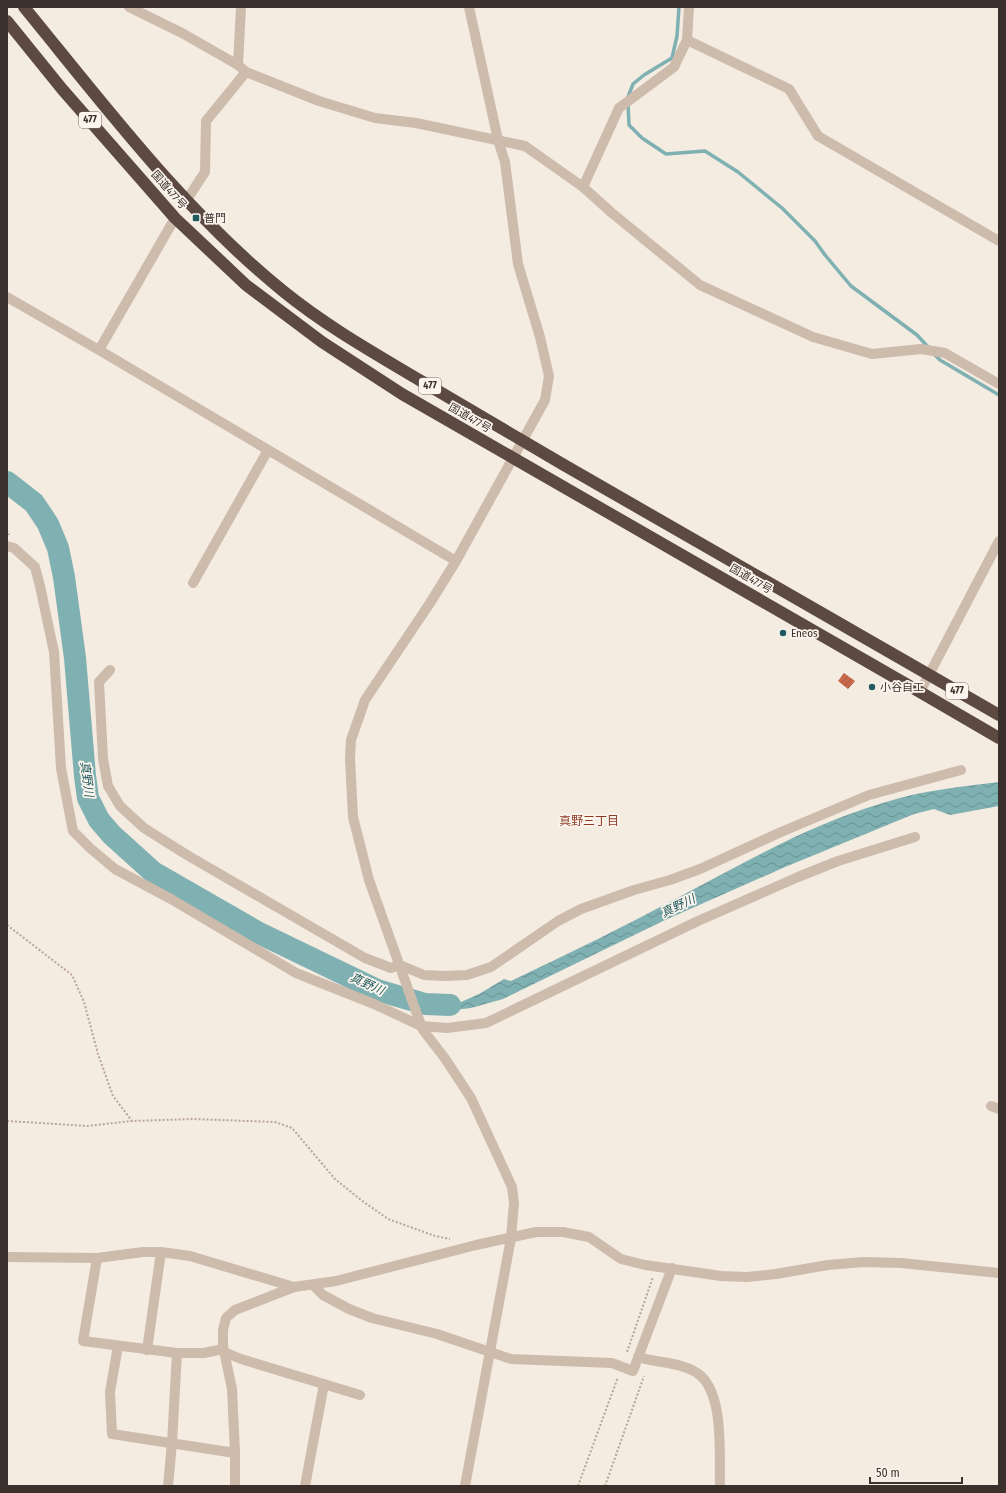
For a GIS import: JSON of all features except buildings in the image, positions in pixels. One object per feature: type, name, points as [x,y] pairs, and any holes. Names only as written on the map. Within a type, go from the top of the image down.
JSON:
[{"type":"highway","name":"国道477号","points":[[24,7],[126,132],[186,201],[254,266],[284,292],[314,314],[366,349],[522,441],[999,715]]},
{"type":"highway","name":"国道477号","points":[[7,21],[62,89],[175,218],[246,285],[322,342],[402,394],[999,738]]},
{"type":"street","points":[[129,7],[182,33],[242,68],[319,101],[376,118],[416,122],[525,146],[583,186],[630,228],[700,285],[813,336],[872,354],[921,349],[945,353],[999,384]]},
{"type":"street","points":[[186,201],[205,172],[206,121],[242,68],[241,7]]},
{"type":"street","points":[[465,1486],[511,1238],[514,1203],[512,1187],[471,1098],[420,1022],[369,880],[353,817],[350,758],[351,740],[365,700],[430,603],[456,561],[545,400],[549,376],[540,337],[518,264],[505,162],[498,140],[469,7]]},
{"type":"street","points":[[583,186],[619,108],[674,67],[687,40],[689,7]]},
{"type":"street","points":[[687,40],[789,89],[818,136],[999,241]]},
{"type":"street","points":[[99,350],[175,218]]},
{"type":"street","points":[[7,297],[456,561]]},
{"type":"street","points":[[193,583],[268,450]]},
{"type":"street","points":[[920,692],[999,541]]},
{"type":"street","points":[[7,546],[14,548],[35,567],[40,586],[54,652],[61,768],[73,831],[115,870],[171,900],[296,973],[420,1022],[447,1028],[486,1023],[692,924],[798,877],[838,860],[915,837]]},
{"type":"street","points":[[110,670],[99,682],[103,759],[108,786],[120,806],[144,828],[187,855],[358,954],[391,968],[424,975],[467,975],[490,966],[558,921],[581,909],[700,869],[780,832],[869,795],[961,770]]},
{"type":"street","points":[[235,1486],[232,1389],[224,1351],[223,1330],[226,1318],[234,1310],[294,1287],[336,1281],[476,1245],[536,1232],[563,1232],[589,1237],[621,1259],[645,1265],[721,1276],[747,1277],[776,1274],[828,1265],[864,1262],[901,1263],[999,1273]]},
{"type":"street","points":[[7,1257],[97,1258],[143,1252],[161,1252],[190,1256],[294,1287]]},
{"type":"street","points":[[147,1350],[161,1252]]},
{"type":"street","points":[[97,1258],[83,1341],[177,1353],[224,1351],[241,1359],[360,1395]]},
{"type":"street","points":[[313,1285],[323,1295],[349,1309],[372,1318],[437,1334],[511,1359],[612,1363],[633,1371],[672,1268]]},
{"type":"street","points":[[118,1346],[110,1392],[112,1434],[235,1453]]},
{"type":"street","points":[[168,1486],[177,1353]]},
{"type":"street","points":[[638,1357],[649,1361],[681,1365],[698,1373],[710,1388],[719,1421],[720,1486]]},
{"type":"street","points":[[305,1486],[324,1384]]},
{"type":"path","points":[[7,925],[72,975],[84,1002],[98,1054],[113,1096],[132,1121]]},
{"type":"path","points":[[7,1122],[87,1126],[132,1121],[193,1119],[275,1122],[292,1128],[335,1179],[388,1219],[435,1236],[456,1241]]},
{"type":"path","points":[[605,1486],[649,1361]]},
{"type":"water","points":[[999,782],[999,806],[950,815],[934,809],[914,814],[785,867],[663,921],[503,999],[471,1008],[454,1010],[422,1007],[420,1000],[461,1002],[479,994],[504,979],[511,981],[618,929],[756,856],[832,821],[900,798],[942,789]]},
{"type":"waterway","points":[[628,97],[633,84],[644,75],[672,58],[677,36],[679,7]]},
{"type":"waterway","points":[[628,103],[629,125],[642,138],[666,154],[705,151],[738,172],[782,208],[815,241],[851,286],[917,335],[929,348]]},
{"type":"waterway","points":[[934,354],[940,360],[999,395]]},
{"type":"waterway","name":"真野川","points":[[7,482],[34,503],[48,524],[58,548],[64,577],[75,658],[88,798],[99,820],[112,835],[153,872],[259,933],[377,990],[425,1004],[450,1005]]},
{"type":"place","name":"普門","points":[[196,218]]},
{"type":"place","name":"Eneos","points":[[783,633]]},
{"type":"place","name":"小谷自工","points":[[872,687]]},
{"type":"district","name":"真野三丁目","points":[[589,821]]}]
